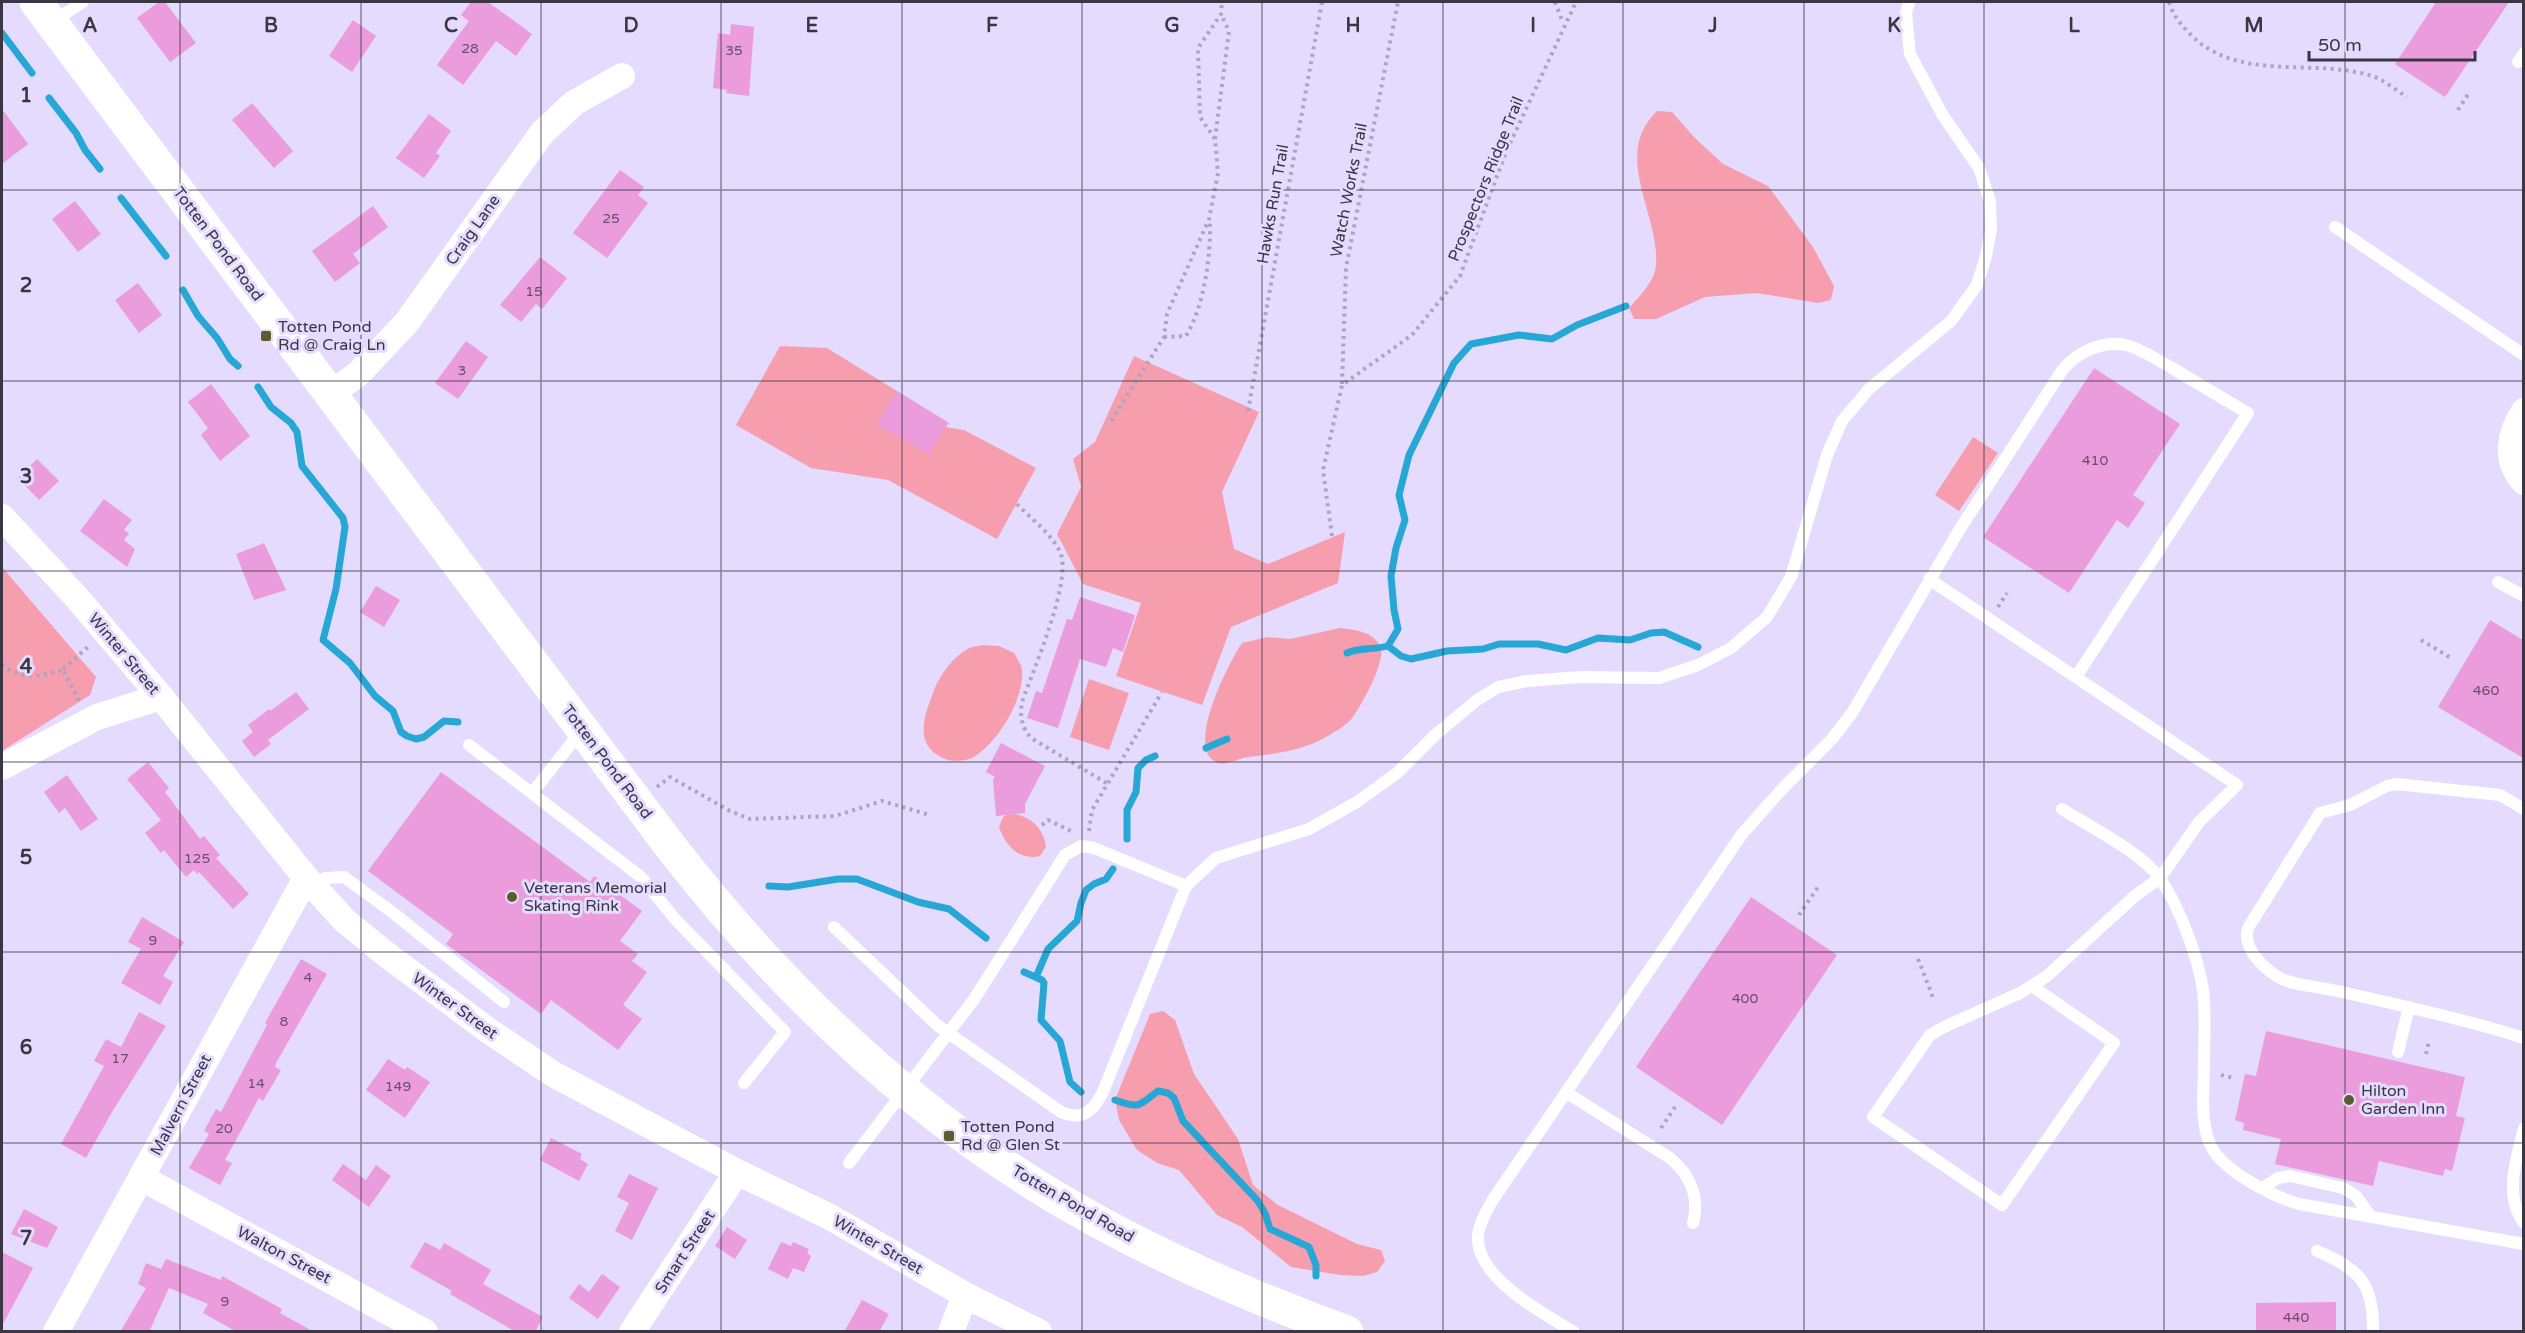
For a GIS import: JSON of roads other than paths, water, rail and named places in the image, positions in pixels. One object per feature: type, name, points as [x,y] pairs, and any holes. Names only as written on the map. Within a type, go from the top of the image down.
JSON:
[{"type":"main road","name":"Totten Pond Road","points":[[44,12],[637,801],[715,902],[769,963],[832,1026],[905,1089],[986,1152],[1070,1206],[1157,1252],[1227,1284],[1347,1332]]},
{"type":"street","name":"Craig Lane","points":[[331,394],[359,373],[407,322],[542,133],[574,103],[622,76]]},
{"type":"street","points":[[2523,411],[2514,429],[2511,455],[2515,471],[2523,482]]},
{"type":"street","name":"Winter Street","points":[[2,517],[106,631],[308,881],[344,920],[370,941],[489,1031],[553,1074],[737,1172],[830,1217],[965,1295],[1039,1332]]},
{"type":"street","points":[[2,767],[90,720],[161,697]]},
{"type":"street","name":"Malvern Street","points":[[56,1332],[308,881]]},
{"type":"street","name":"Smart Street","points":[[632,1332],[737,1172]]},
{"type":"street","name":"Walton Street","points":[[142,1178],[425,1332]]},
{"type":"street","points":[[951,1332],[965,1295]]},
{"type":"lane","points":[[44,12],[82,2]]},
{"type":"lane","points":[[834,927],[949,1034],[1056,1108],[1072,1116],[1088,1113],[1102,1094],[1186,886],[1216,858],[1309,829],[1357,802],[1397,773],[1435,735],[1477,700],[1498,687],[1527,681],[1580,677],[1659,678],[1698,665],[1731,648],[1767,617],[1791,577],[1827,455],[1842,421],[1869,389],[1951,321],[1977,285],[1986,256],[1991,229],[1990,201],[1979,168],[1942,114],[1910,54],[1906,13],[1909,2]]},
{"type":"lane","points":[[2335,227],[2523,355]]},
{"type":"lane","points":[[1574,1332],[1512,1291],[1488,1268],[1480,1254],[1478,1236],[1492,1201],[1742,834],[1784,787],[1832,739],[1852,713],[1929,579],[2061,372],[2073,358],[2107,344],[2116,344],[2135,348],[2248,413],[2076,677]]},
{"type":"lane","points":[[1929,579],[2237,785],[2199,822],[2160,878],[2136,895],[2108,922],[2032,986],[1933,1033],[1873,1117],[2002,1205],[2114,1043],[2032,986]]},
{"type":"lane","points":[[2498,582],[2523,596]]},
{"type":"lane","points":[[532,793],[583,729]]},
{"type":"lane","points":[[469,745],[640,877],[683,927],[785,1032],[744,1083]]},
{"type":"lane","points":[[2523,809],[2500,795],[2396,784],[2387,786],[2350,805],[2320,813],[2248,928],[2246,940],[2254,955],[2281,978],[2409,1007],[2523,1038]]},
{"type":"lane","points":[[2062,809],[2146,864],[2160,878],[2176,908],[2201,983],[2204,1004],[2204,1114],[2210,1142],[2218,1156],[2262,1188],[2280,1198],[2299,1204],[2523,1244]]},
{"type":"lane","points":[[849,1163],[949,1034],[993,971],[1061,861],[1070,851],[1081,846],[1094,848],[1186,886]]},
{"type":"lane","points":[[308,881],[344,877],[392,912],[504,1002]]},
{"type":"lane","points":[[2398,1052],[2409,1007]]},
{"type":"lane","points":[[1567,1093],[1670,1158],[1682,1169],[1696,1199],[1697,1210],[1693,1223]]},
{"type":"lane","points":[[2523,1128],[2512,1195],[2517,1213],[2523,1223]]},
{"type":"lane","points":[[2262,1188],[2278,1178],[2290,1176],[2343,1188],[2356,1196],[2371,1217]]},
{"type":"lane","points":[[2316,1251],[2341,1263],[2364,1282],[2372,1303],[2373,1332]]},
{"type":"lane","points":[[1551,1318],[1564,1332]]},
{"type":"waterway","points":[[2,33],[32,73]]},
{"type":"waterway","points":[[49,98],[100,169]]},
{"type":"waterway","points":[[121,198],[166,256]]},
{"type":"waterway","points":[[183,290],[198,316],[217,338],[230,359],[238,366]]},
{"type":"waterway","points":[[1347,653],[1388,646],[1398,629],[1391,576],[1396,548],[1405,520],[1399,495],[1409,455],[1454,363],[1471,344],[1519,335],[1552,339],[1577,325],[1626,306]]},
{"type":"waterway","points":[[258,387],[271,407],[291,423],[297,432],[302,466],[343,518],[345,527],[336,589],[323,640],[350,663],[375,696],[393,711],[401,732],[407,736],[416,739],[424,737],[444,721],[458,722]]},
{"type":"waterway","points":[[1388,646],[1401,656],[1411,659],[1447,651],[1483,649],[1499,644],[1538,644],[1566,650],[1598,638],[1630,640],[1651,633],[1664,632],[1698,647]]},
{"type":"waterway","points":[[1206,748],[1227,739]]},
{"type":"waterway","points":[[1127,839],[1127,810],[1136,792],[1138,768],[1146,760],[1155,756]]},
{"type":"waterway","points":[[1036,977],[1048,949],[1077,921],[1086,890],[1106,879],[1113,869]]},
{"type":"waterway","points":[[769,886],[788,887],[838,879],[857,879],[918,902],[949,909],[986,938]]},
{"type":"waterway","points":[[1024,972],[1044,983],[1041,1020],[1060,1041],[1070,1082],[1081,1092]]},
{"type":"waterway","points":[[1115,1100],[1134,1105],[1158,1091],[1168,1093],[1174,1098],[1183,1121],[1257,1200],[1265,1213],[1270,1229],[1309,1247],[1316,1265],[1316,1276]]},
{"type":"place","name":"Totten Pond Rd @ Craig Ln","points":[[266,336]]},
{"type":"place","name":"Veterans Memorial Skating Rink","points":[[512,897]]},
{"type":"place","name":"Hilton Garden Inn","points":[[2349,1100]]},
{"type":"place","name":"Totten Pond Rd @ Glen St","points":[[949,1136]]}]
